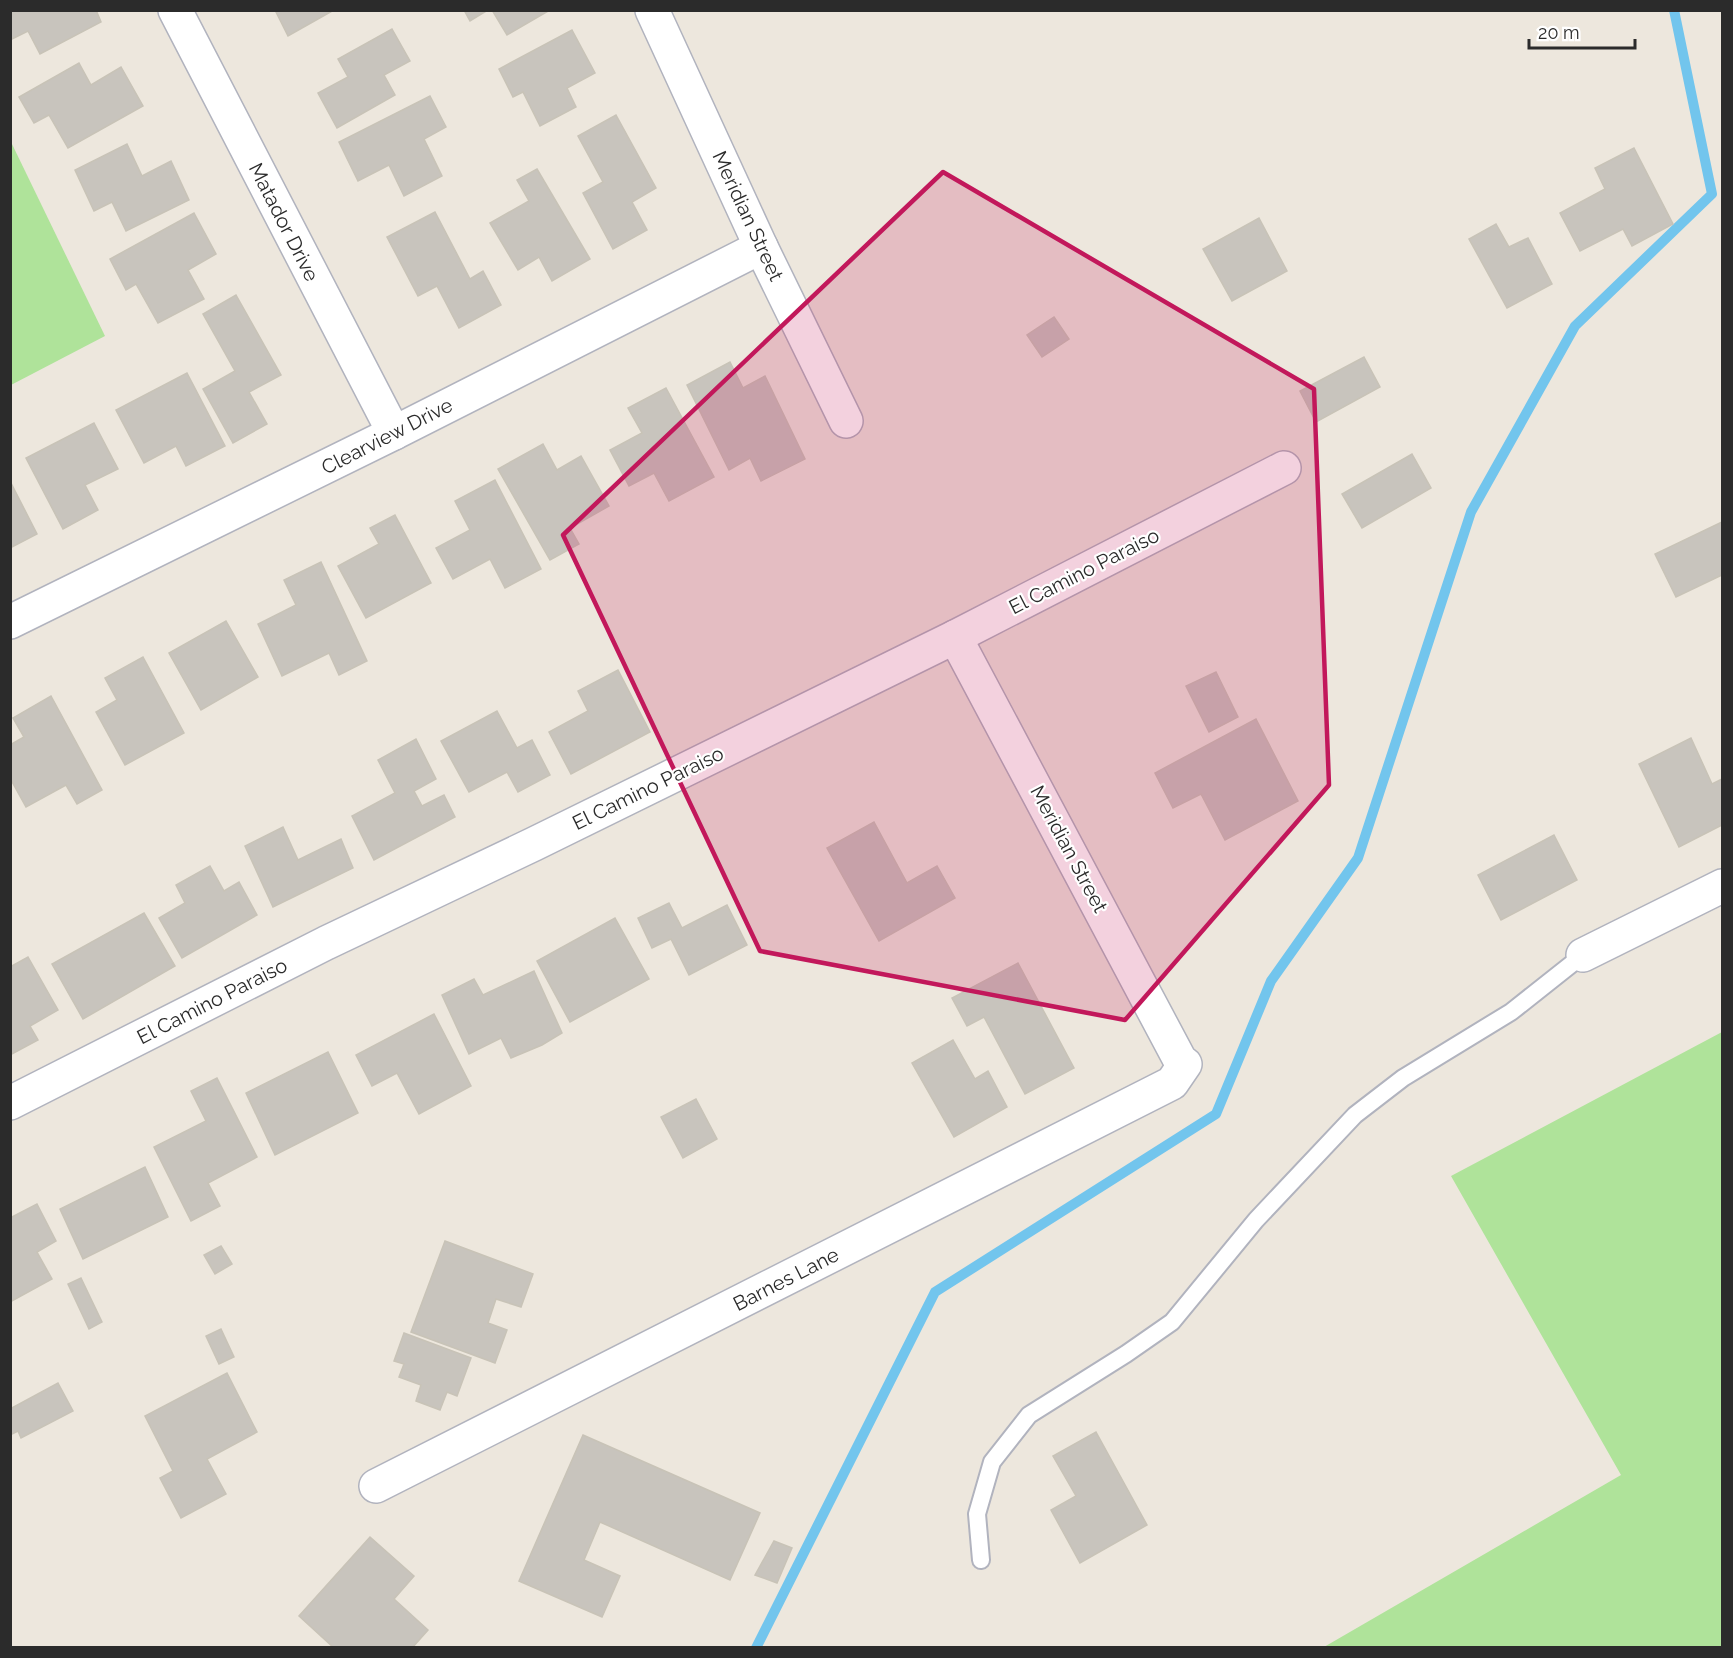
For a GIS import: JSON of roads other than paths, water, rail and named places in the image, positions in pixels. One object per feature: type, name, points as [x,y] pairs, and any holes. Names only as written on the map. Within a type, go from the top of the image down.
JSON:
[{"type":"street","name":"Matador Drive","points":[[175,10],[394,433]]},
{"type":"street","name":"Meridian Street","points":[[652,10],[761,247],[846,421]]},
{"type":"street","name":"Clearview Drive","points":[[10,622],[394,433],[761,247]]},
{"type":"street","name":"El Camino Paraiso","points":[[10,1102],[336,938],[955,637],[1284,468]]},
{"type":"street","name":"Meridian Street","points":[[955,637],[1181,1062]]},
{"type":"street","points":[[1583,955],[1722,886]]},
{"type":"street","name":"Barnes Lane","points":[[376,1486],[1172,1083],[1185,1064],[1181,1062]]},
{"type":"lane","points":[[981,1560],[977,1514],[992,1462],[1029,1415],[1172,1322],[1256,1220],[1355,1115],[1403,1078],[1511,1012],[1583,955]]},
{"type":"waterway","points":[[756,1648],[935,1292],[1216,1114],[1271,981],[1358,858],[1471,512],[1575,326],[1712,194],[1674,10]]}]
